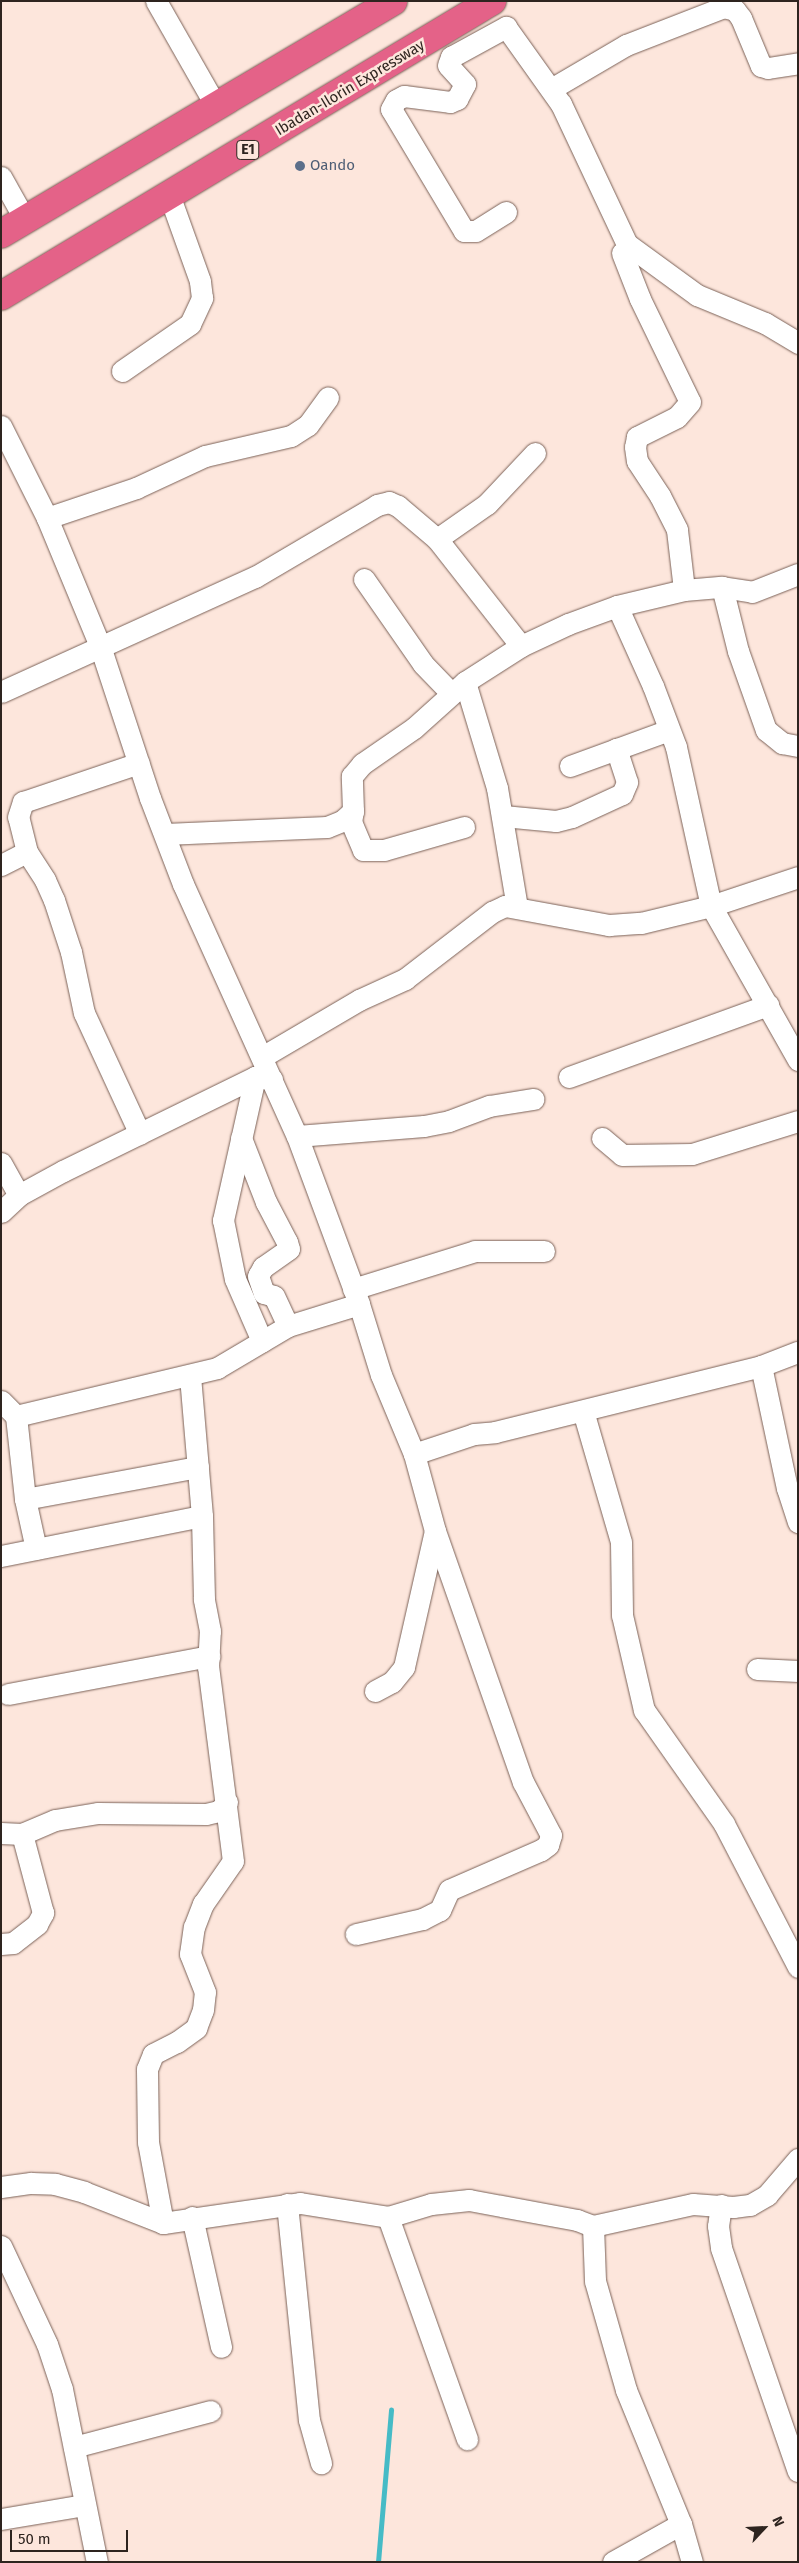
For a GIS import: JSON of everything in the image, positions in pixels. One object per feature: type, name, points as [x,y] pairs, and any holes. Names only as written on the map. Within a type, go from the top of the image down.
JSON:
[{"type":"highway","points":[[1,234],[217,108],[393,1]]},
{"type":"highway","name":"Ibadan-Ilorin Expressway","points":[[1,296],[170,197],[492,1]]},
{"type":"street","points":[[156,1],[217,108]]},
{"type":"street","points":[[551,89],[626,44],[724,7],[735,10],[741,18],[761,66],[768,68],[798,62]]},
{"type":"street","points":[[506,212],[475,231],[464,231],[391,109],[396,100],[404,96],[450,102],[457,99],[465,84],[448,65],[451,57],[506,27],[551,89],[627,244],[697,295],[796,335]]},
{"type":"street","points":[[1,177],[25,220]]},
{"type":"street","points":[[122,371],[190,324],[202,298],[200,280],[170,197]]},
{"type":"street","points":[[622,253],[640,299],[690,402],[677,417],[637,437],[635,447],[637,461],[660,496],[677,530],[684,590]]},
{"type":"street","points":[[47,518],[136,488],[205,456],[291,436],[308,425],[328,397]]},
{"type":"street","points":[[1,426],[47,518],[100,646],[165,834],[203,929],[262,1057],[264,1078],[297,1136],[356,1296],[381,1375],[414,1454],[435,1530],[523,1782],[546,1824],[550,1840],[540,1850],[449,1890],[440,1910],[422,1919],[356,1934]]},
{"type":"street","points":[[436,539],[487,504],[535,453]]},
{"type":"street","points":[[1,692],[43,676],[100,646],[280,564],[377,505],[388,502],[398,506],[436,539],[520,646]]},
{"type":"street","points":[[464,827],[384,850],[363,850],[351,822],[353,811],[352,776],[362,764],[414,728],[458,687],[520,646],[617,606],[684,590],[722,587],[752,592],[798,574]]},
{"type":"street","points":[[364,579],[423,664],[458,687],[498,788],[517,907]]},
{"type":"street","points":[[722,587],[738,651],[766,730],[782,743],[798,746]]},
{"type":"street","points":[[617,606],[669,730],[711,906],[796,1055]]},
{"type":"street","points":[[570,766],[669,730]]},
{"type":"street","points":[[503,816],[556,820],[572,817],[622,794],[627,782],[616,749]]},
{"type":"street","points":[[139,763],[24,802],[18,817],[27,852],[46,880],[54,900],[71,952],[84,1013],[140,1134]]},
{"type":"street","points":[[165,834],[327,827],[342,821],[353,811]]},
{"type":"street","points":[[1,865],[27,852]]},
{"type":"street","points":[[262,1057],[359,1000],[411,975],[492,912],[505,906],[609,925],[641,924],[711,906],[798,877]]},
{"type":"street","points":[[569,1077],[768,1005]]},
{"type":"street","points":[[1,1212],[19,1195],[140,1134],[264,1078]]},
{"type":"street","points":[[262,1341],[235,1279],[223,1220],[241,1138],[264,1078]]},
{"type":"street","points":[[297,1136],[424,1126],[449,1122],[489,1106],[534,1100]]},
{"type":"street","points":[[602,1138],[622,1155],[692,1154],[798,1121]]},
{"type":"street","points":[[241,1138],[266,1202],[289,1248],[263,1267],[258,1276],[264,1293],[274,1296],[288,1326]]},
{"type":"street","points":[[1,1163],[19,1195]]},
{"type":"street","points":[[36,1550],[25,1499],[10,1466],[8,1408],[190,1376],[232,1362],[288,1326],[356,1296],[475,1251],[544,1251]]},
{"type":"street","points":[[414,1454],[474,1434],[583,1411],[683,1383],[761,1366],[798,1352]]},
{"type":"street","points":[[761,1366],[787,1488],[798,1522]]},
{"type":"street","points":[[163,2223],[148,2142],[147,2069],[153,2054],[177,2042],[196,2028],[204,2010],[205,1992],[190,1954],[194,1926],[203,1904],[233,1861],[227,1828],[227,1802],[209,1656],[210,1631],[204,1598],[202,1516],[190,1376]]},
{"type":"street","points":[[583,1411],[621,1542],[622,1615],[644,1710],[728,1831],[798,1967]]},
{"type":"street","points":[[25,1499],[198,1467]]},
{"type":"street","points":[[1,1556],[202,1516]]},
{"type":"street","points":[[375,1691],[392,1682],[404,1667],[435,1530]]},
{"type":"street","points":[[8,1694],[209,1656]]},
{"type":"street","points":[[758,1669],[798,1671]]},
{"type":"street","points":[[1,1944],[13,1943],[37,1924],[43,1913],[11,1833],[55,1820],[98,1813],[206,1814],[219,1811],[227,1802]]},
{"type":"street","points":[[1,2187],[31,2182],[55,2184],[84,2192],[163,2223],[192,2217],[287,2204],[316,2204],[358,2214],[388,2217],[431,2204],[481,2201],[577,2220],[592,2226],[693,2204],[721,2206],[750,2205],[767,2196],[798,2159]]},
{"type":"street","points":[[287,2204],[309,2420],[321,2463]]},
{"type":"street","points":[[721,2206],[718,2226],[721,2248],[798,2472]]},
{"type":"street","points":[[192,2217],[221,2347]]},
{"type":"street","points":[[388,2217],[467,2439]]},
{"type":"street","points":[[592,2226],[595,2281],[626,2390],[681,2524],[692,2562]]},
{"type":"street","points":[[1,2246],[46,2344],[62,2389],[96,2562]]},
{"type":"street","points":[[74,2447],[210,2411]]},
{"type":"street","points":[[1,2519],[85,2505]]},
{"type":"street","points":[[613,2562],[681,2524]]},
{"type":"waterway","points":[[378,2562],[391,2410]]},
{"type":"place","name":"Oando","points":[[300,166]]}]
